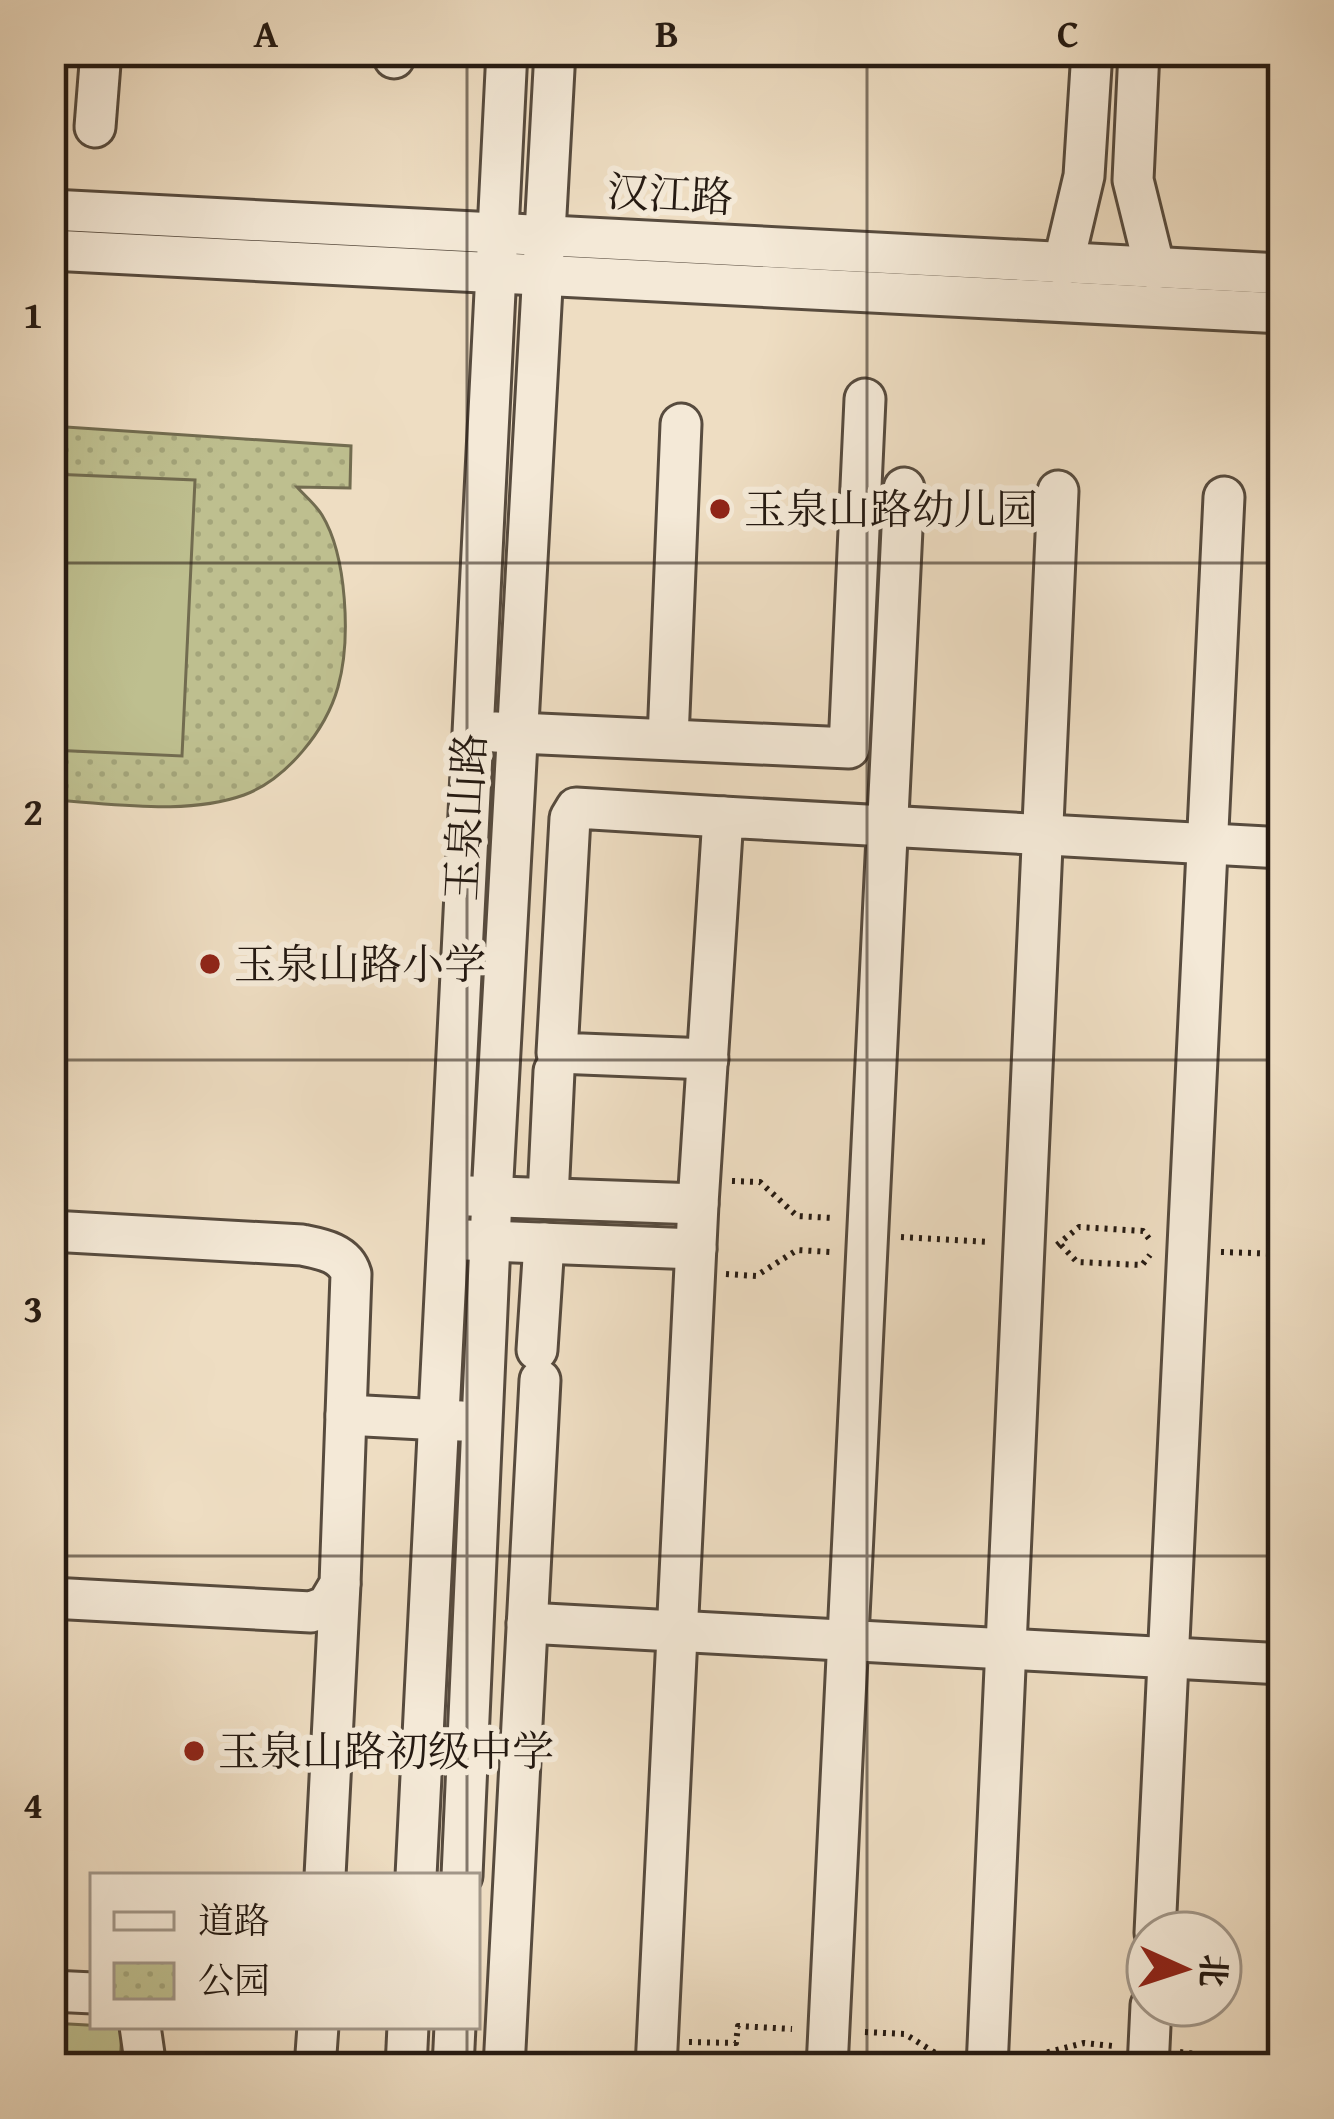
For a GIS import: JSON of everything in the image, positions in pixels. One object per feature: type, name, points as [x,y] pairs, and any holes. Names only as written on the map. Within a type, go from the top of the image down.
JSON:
[{"type":"street","points":[[95,127],[100,51]]},
{"type":"street","name":"玉泉山路","points":[[416,1873],[507,51]]},
{"type":"street","name":"玉泉山路","points":[[461,1873],[492,1196],[555,51]]},
{"type":"street","points":[[1064,265],[1084,176],[1092,51]]},
{"type":"street","points":[[1139,51],[1133,180],[1155,269]]},
{"type":"street","name":"汉江路","points":[[51,210],[1283,274]]},
{"type":"street","name":"汉江路","points":[[51,250],[1283,313]]},
{"type":"street","points":[[472,731],[849,748],[865,399]]},
{"type":"street","points":[[668,739],[681,424]]},
{"type":"street","points":[[827,2068],[904,488]]},
{"type":"street","points":[[987,2068],[1058,491]]},
{"type":"street","points":[[1156,1909],[1224,496]]},
{"type":"street","points":[[708,1059],[557,1053],[570,818],[576,808],[1283,848]]},
{"type":"street","points":[[656,2068],[698,1204],[723,817]]},
{"type":"street","points":[[548,1198],[554,1071]]},
{"type":"street","points":[[449,1195],[698,1204]]},
{"type":"street","points":[[51,1231],[302,1245],[349,1264],[325,1873]]},
{"type":"street","points":[[448,1239],[544,1243],[696,1261]]},
{"type":"street","points":[[504,2068],[544,1243]]},
{"type":"street","points":[[346,1414],[482,1422]]},
{"type":"street","points":[[51,1598],[311,1612],[327,1606],[340,1584]]},
{"type":"street","points":[[527,1623],[1283,1664]]},
{"type":"street","points":[[51,1991],[90,1993]]},
{"type":"street","points":[[140,2029],[146,2068]]},
{"type":"street","points":[[315,2068],[318,2029]]},
{"type":"street","points":[[406,2068],[408,2029]]},
{"type":"street","points":[[453,2068],[455,2029]]},
{"type":"street","points":[[1148,2068],[1150,2029]]},
{"type":"path","points":[[1061,1245],[1077,1262],[1142,1265],[1156,1248]]},
{"type":"path","points":[[696,1261],[756,1276],[797,1250],[841,1252]]},
{"type":"green space","points":[[51,426],[351,446],[350,488],[297,487],[322,515],[337,553],[345,623],[338,687],[303,751],[260,788],[221,801],[173,807],[51,800]]},
{"type":"green space","points":[[51,474],[195,480],[182,756],[51,750]]},
{"type":"green space","points":[[51,2023],[122,2029],[120,2068],[51,2068]]},
{"type":"place","name":"玉泉山路幼儿园","points":[[720,509]]},
{"type":"place","name":"玉泉山路小学","points":[[210,964]]},
{"type":"place","name":"玉泉山路初级中学","points":[[194,1751]]}]
